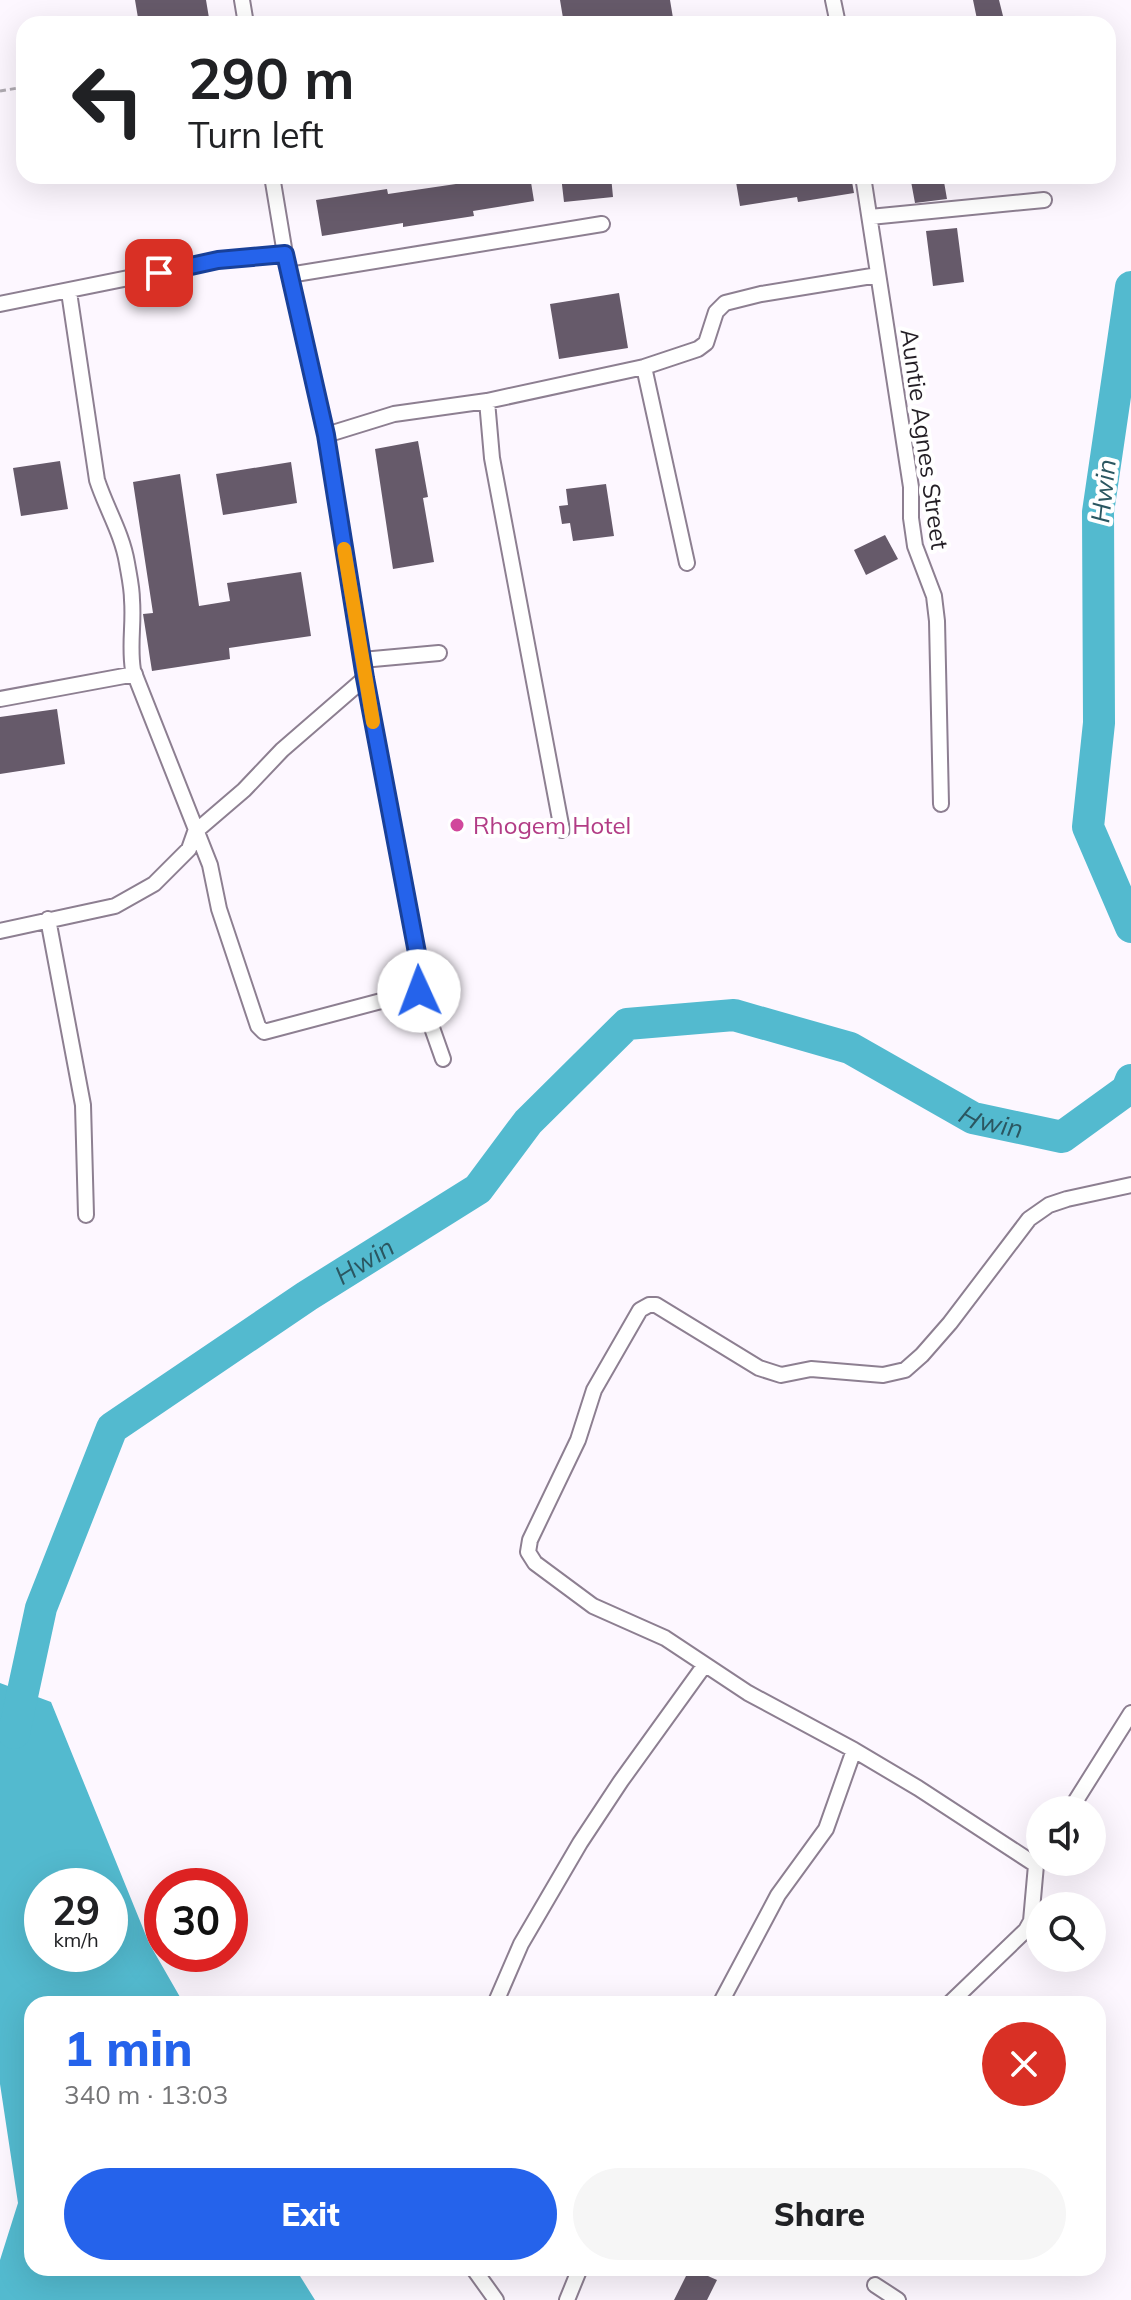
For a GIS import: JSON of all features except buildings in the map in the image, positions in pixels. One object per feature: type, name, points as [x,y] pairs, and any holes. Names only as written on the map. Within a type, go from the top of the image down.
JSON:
[{"type":"street","points":[[273,184],[289,275],[326,435],[365,678],[418,958],[419,991],[443,1059]]},
{"type":"street","name":"Auntie Agnes Street","points":[[864,184],[911,487],[915,546],[934,596],[941,804]]},
{"type":"street","points":[[870,217],[1044,200]]},
{"type":"street","points":[[289,275],[602,224]]},
{"type":"street","points":[[0,304],[218,260],[285,254]]},
{"type":"street","points":[[326,435],[394,414],[487,401],[644,367],[698,349],[706,343],[716,312],[725,303],[878,275]]},
{"type":"street","points":[[69,292],[97,480],[123,543],[127,562],[132,600],[130,651],[135,674],[210,865],[219,909],[260,1030],[264,1032],[419,991]]},
{"type":"street","points":[[644,367],[687,563]]},
{"type":"street","points":[[487,401],[492,458],[562,830]]},
{"type":"street","points":[[362,660],[439,653]]},
{"type":"street","points":[[0,699],[135,674]]},
{"type":"street","points":[[0,931],[115,906],[134,896],[171,870],[189,849],[195,832],[365,678]]},
{"type":"street","points":[[48,919],[83,1105],[86,1215]]},
{"type":"street","points":[[1026,1855],[854,1750],[748,1693],[665,1638],[593,1606],[535,1563],[528,1552],[530,1540],[578,1440],[594,1390],[640,1310],[656,1305],[759,1368],[781,1375],[811,1369],[883,1375],[894,1373],[905,1370],[922,1355],[1029,1219],[1049,1205],[1067,1199],[1131,1185]]},
{"type":"street","points":[[498,1996],[521,1944],[580,1843],[704,1666]]},
{"type":"street","points":[[1079,1796],[1131,1713]]},
{"type":"street","points":[[724,1996],[778,1895],[826,1829],[854,1750]]},
{"type":"street","points":[[957,1996],[1026,1930],[1031,1921],[1037,1876]]},
{"type":"street","points":[[479,2276],[496,2300]]},
{"type":"street","points":[[567,2300],[577,2276]]},
{"type":"street","points":[[875,2285],[898,2300]]},
{"type":"water","points":[[0,1683],[51,1702],[119,1868],[24,1868],[24,1972],[128,1972],[128,1891],[144,1931],[144,1972],[166,1972],[179,1996],[24,1996],[24,2276],[300,2276],[315,2300],[0,2300],[0,2260],[18,2203],[0,2084]]},
{"type":"waterway","name":"Hwin","points":[[1131,287],[1098,512],[1099,723],[1088,827],[1131,927]]},
{"type":"waterway","name":"Hwin","points":[[14,1733],[41,1608],[112,1428],[307,1296],[478,1189],[528,1122],[627,1024],[734,1015],[850,1048],[973,1118],[1062,1137],[1127,1090],[1131,1080]]},
{"type":"slow traffic","points":[[344,549],[373,722]]},
{"type":"place","name":"Rhogem Hotel","points":[[457,825]]},
{"type":"route","points":[[159,273],[218,260],[285,254],[326,435],[365,678],[418,958],[419,991]]}]
